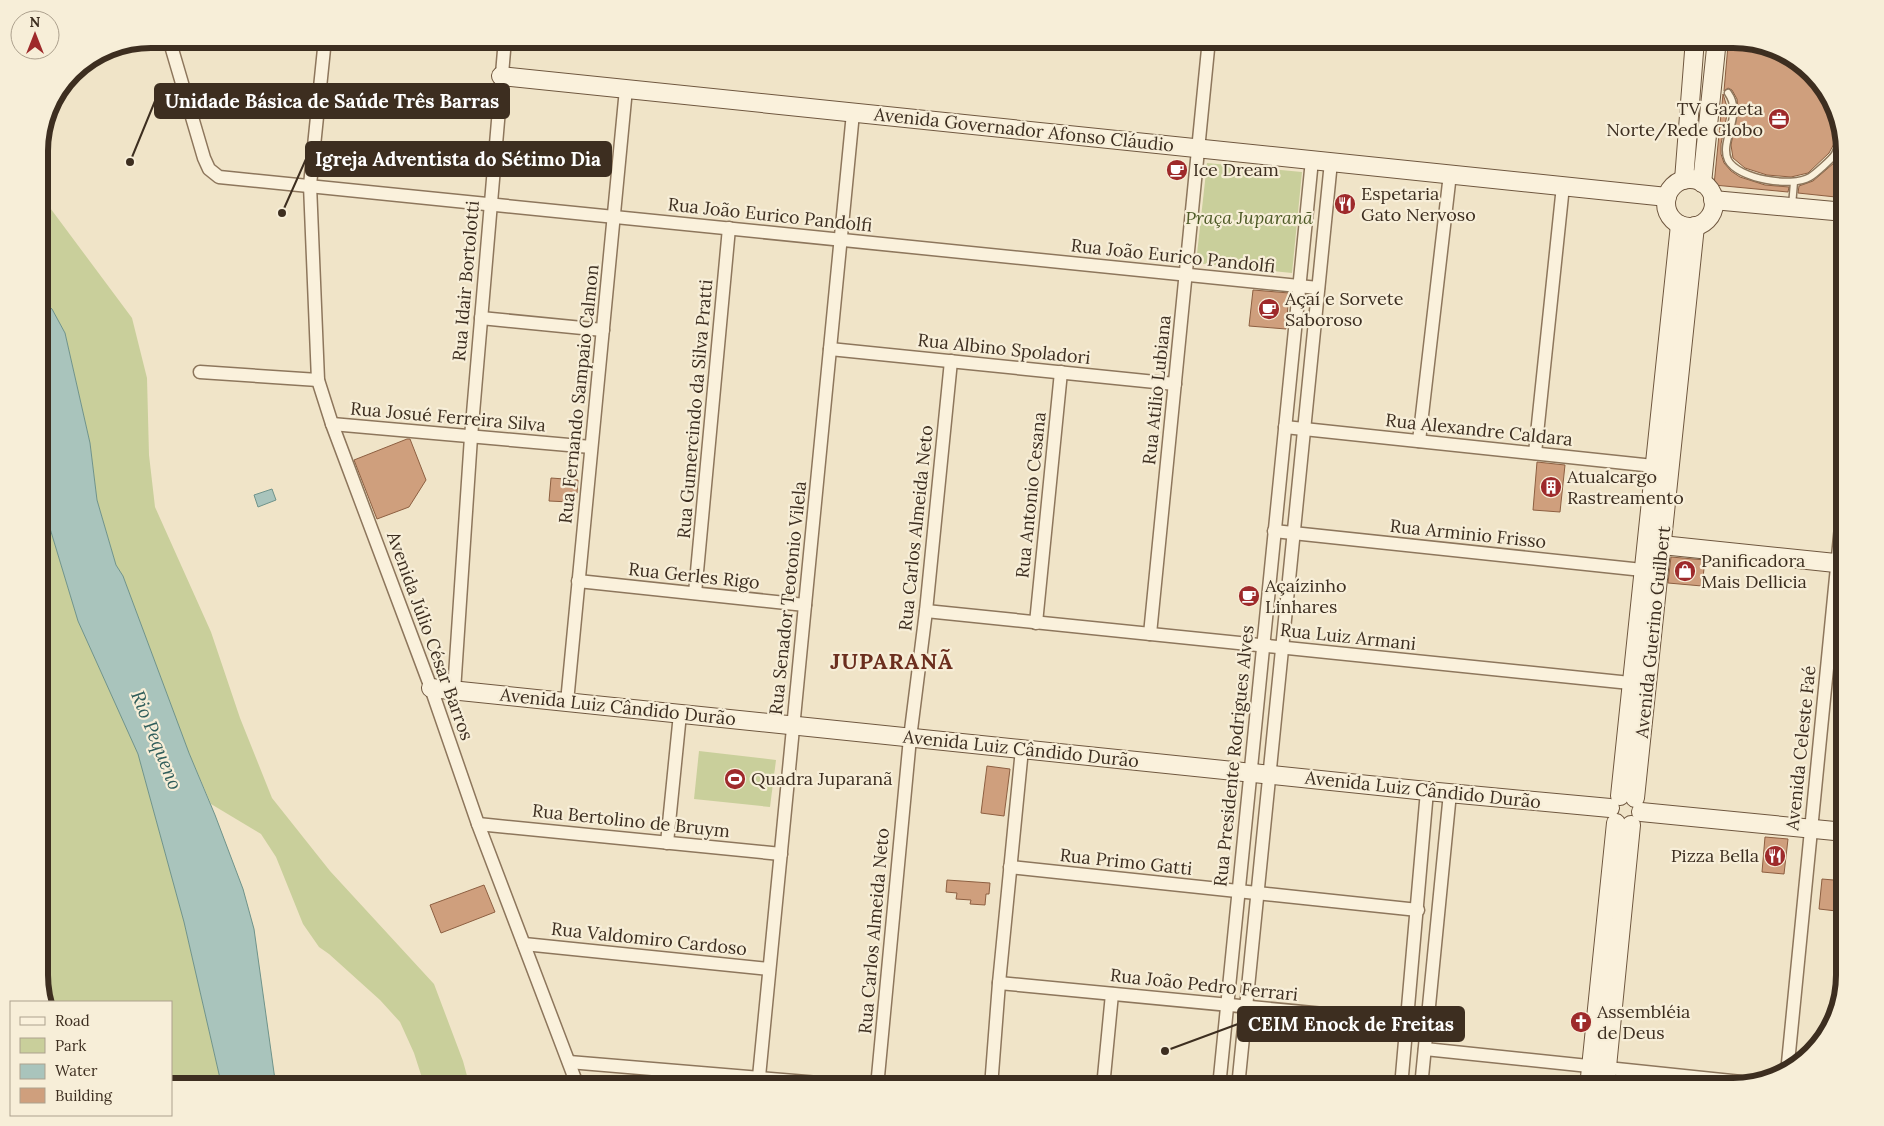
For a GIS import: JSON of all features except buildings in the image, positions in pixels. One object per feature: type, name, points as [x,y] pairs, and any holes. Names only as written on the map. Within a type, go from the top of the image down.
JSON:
[{"type":"street","name":"Rua João Eurico Pandolfi","points":[[172,48],[204,158],[209,169],[220,177],[1318,288]]},
{"type":"street","name":"Avenida Júlio César Barros","points":[[324,48],[310,185],[318,380],[332,424],[431,688],[478,824],[575,1078]]},
{"type":"street","name":"Rua Idair Bortolotti","points":[[454,690],[471,436],[504,48]]},
{"type":"street","name":"Rua Atilio Lubiana","points":[[1150,634],[1208,48]]},
{"type":"street","points":[[1684,180],[1694,48]]},
{"type":"street","points":[[1702,183],[1717,48]]},
{"type":"street","name":"Avenida Governador Afonso Cláudio","points":[[501,76],[1667,197]]},
{"type":"street","name":"Rua Fernando Sampaio Calmon","points":[[566,702],[626,89]]},
{"type":"street","name":"Rua Senador Teotonio Vilela","points":[[758,1078],[853,113]]},
{"type":"street","name":"Rua Presidente Rodrigues Alves","points":[[1220,1078],[1312,160]]},
{"type":"street","name":"Rua Presidente Rodrigues Alves","points":[[1239,1078],[1330,162]]},
{"type":"street","points":[[1419,441],[1450,174]]},
{"type":"street","points":[[1684,180],[1702,183],[1711,193],[1713,200],[1711,214],[1702,224],[1688,226],[1674,222],[1667,210],[1667,197],[1673,186],[1684,180]]},
{"type":"street","points":[[1535,453],[1563,186]]},
{"type":"street","points":[[1713,200],[1836,211]]},
{"type":"street","name":"Avenida Guerino Guilbert","points":[[1594,1078],[1599,1067],[1688,226]]},
{"type":"street","name":"Rua Gumercindo da Silva Pratti","points":[[695,594],[729,228]]},
{"type":"street","points":[[481,318],[602,330]]},
{"type":"street","name":"Rua Albino Spoladori","points":[[830,348],[1175,384]]},
{"type":"street","name":"Rua Carlos Almeida Neto","points":[[878,1078],[910,738],[926,611],[951,361]]},
{"type":"street","points":[[200,372],[318,380]]},
{"type":"street","name":"Rua Antonio Cesana","points":[[1036,622],[1061,372]]},
{"type":"street","name":"Rua Josué Ferreira Silva","points":[[332,424],[591,447]]},
{"type":"street","name":"Rua Alexandre Caldara","points":[[1285,427],[1662,467]]},
{"type":"street","name":"Rua Arminio Frisso","points":[[1274,531],[1651,571]]},
{"type":"street","points":[[1654,544],[1836,563]]},
{"type":"street","name":"Rua Gerles Rigo","points":[[578,581],[805,605]]},
{"type":"street","name":"Avenida Celeste Faé","points":[[1788,1063],[1811,828],[1836,608]]},
{"type":"street","name":"Rua Luiz Armani","points":[[926,611],[1282,649],[1639,684]]},
{"type":"street","name":"Avenida Luiz Cândido Durão","points":[[431,688],[1250,773],[1836,831]]},
{"type":"street","points":[[667,843],[680,714]]},
{"type":"street","points":[[992,1078],[1022,749]]},
{"type":"street","points":[[1401,1078],[1428,791]]},
{"type":"street","points":[[1422,1078],[1450,793]]},
{"type":"street","name":"Rua Bertolino de Bruym","points":[[478,824],[780,854]]},
{"type":"street","name":"Rua Primo Gatti","points":[[1010,867],[1418,910]]},
{"type":"street","name":"Rua Valdomiro Cardoso","points":[[524,944],[770,969]]},
{"type":"street","name":"Rua João Pedro Ferrari","points":[[999,983],[1407,1022]]},
{"type":"street","points":[[1104,1078],[1112,994]]},
{"type":"street","points":[[1425,1050],[1704,1078]]},
{"type":"street","points":[[569,1062],[720,1078]]},
{"type":"street","name":"Avenida Guerino Guilbert","points":[[1599,1067],[1602,1078]]},
{"type":"lane","points":[[1728,93],[1732,98],[1733,107],[1731,128],[1726,146],[1727,159],[1736,170],[1746,175],[1770,180],[1794,182],[1810,177],[1836,152]]},
{"type":"lane","points":[[1792,207],[1794,182]]},
{"type":"green space","name":"Praça Juparanã","points":[[1207,163],[1302,172],[1292,273],[1196,263]]},
{"type":"green space","points":[[48,205],[132,318],[147,378],[149,455],[155,507],[211,632],[240,718],[272,798],[330,871],[434,984],[468,1078],[422,1078],[414,1053],[400,1022],[380,1000],[319,947],[303,924],[276,857],[261,834],[211,804],[189,753],[123,576],[116,565],[97,500],[90,443],[65,333],[52,309],[48,306]]},
{"type":"green space","points":[[48,522],[78,621],[138,754],[184,922],[220,1078],[172,1078],[172,1001],[51,1001],[48,982]]},
{"type":"green space","name":"Quadra Juparanã","points":[[699,751],[776,760],[770,807],[694,799]]},
{"type":"water","name":"Rio Pequeno","points":[[48,306],[52,309],[65,333],[90,443],[97,500],[116,565],[123,576],[189,753],[243,889],[254,929],[275,1078],[220,1078],[184,922],[138,754],[78,621],[48,522]]},
{"type":"water","points":[[272,489],[276,500],[258,507],[254,495]]},
{"type":"place","name":"TV Gazeta Norte/Rede Globo","points":[[1779,119]]},
{"type":"place","name":"Unidade Básica de Saúde Três Barras","points":[[130,162]]},
{"type":"place","name":"Ice Dream","points":[[1177,170]]},
{"type":"place","name":"Espetaria Gato Nervoso","points":[[1345,204]]},
{"type":"place","name":"Igreja Adventista do Sétimo Dia","points":[[282,213]]},
{"type":"place","name":"Açaí e Sorvete Saboroso","points":[[1269,309]]},
{"type":"place","name":"Atualcargo Rastreamento","points":[[1551,487]]},
{"type":"place","name":"Panificadora Mais Dellicia","points":[[1685,571]]},
{"type":"place","name":"Açaízinho Linhares","points":[[1249,596]]},
{"type":"place","name":"Quadra Juparanã","points":[[735,779]]},
{"type":"place","name":"Pizza Bella","points":[[1775,856]]},
{"type":"place","name":"Assembléia de Deus","points":[[1581,1022]]},
{"type":"place","name":"CEIM Enock de Freitas","points":[[1165,1051]]},
{"type":"district","name":"JUPARANÃ","points":[[892,661]]}]
